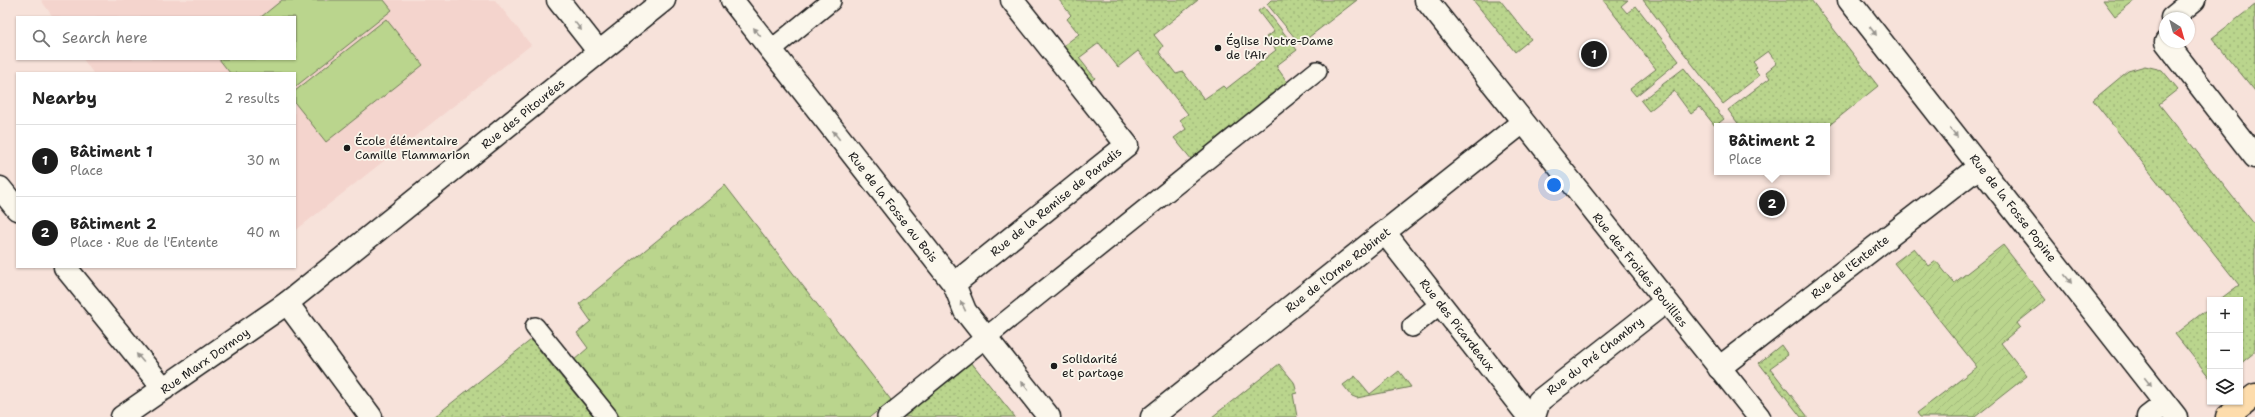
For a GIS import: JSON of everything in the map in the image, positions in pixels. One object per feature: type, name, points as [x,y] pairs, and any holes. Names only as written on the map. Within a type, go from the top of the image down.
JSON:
[{"type":"main road","points":[[2227,417],[2255,395]]},
{"type":"street","points":[[558,0],[599,52]]},
{"type":"street","name":"Rue des Pitourées","points":[[287,303],[664,0]]},
{"type":"street","name":"Rue de la Fosse au Bois","points":[[732,0],[813,106],[954,284],[965,310],[1049,417]]},
{"type":"street","name":"Rue de la Remise de Paradis","points":[[954,284],[1126,145],[1012,0]]},
{"type":"street","name":"Rue des Froides Bouillies","points":[[1426,0],[1665,302],[1759,417]]},
{"type":"street","name":"Rue de la Fosse Popine","points":[[1849,0],[1980,166],[2163,413]]},
{"type":"street","points":[[2179,12],[2194,0]]},
{"type":"street","points":[[2171,48],[2255,156]]},
{"type":"street","name":"Rue de l'Orme Robinet","points":[[1152,417],[1385,233],[1522,122]]},
{"type":"street","name":"Rue de l'Entente","points":[[1719,368],[1980,166]]},
{"type":"street","points":[[0,188],[16,208]]},
{"type":"street","name":"Rue des Picardeaux","points":[[1385,233],[1529,417]]},
{"type":"street","points":[[66,268],[164,389]]},
{"type":"street","name":"Rue du Pré Chambry","points":[[1534,417],[1539,401],[1665,302]]},
{"type":"street","points":[[287,303],[371,417]]},
{"type":"street","name":"Rue Marx Dormoy","points":[[122,417],[287,303]]},
{"type":"lane","points":[[771,50],[831,0]]},
{"type":"lane","points":[[887,417],[1317,71]]},
{"type":"lane","points":[[1412,327],[1440,304]]},
{"type":"lane","points":[[535,327],[608,417]]},
{"type":"shaded area","name":"École élémentaire Camille Flammarion","points":[[41,0],[495,0],[531,45],[296,230],[296,72],[92,72],[84,60],[296,60],[296,16],[52,16]]},
{"type":"green space","points":[[282,0],[384,0],[392,10],[296,86],[296,72],[229,72],[220,60],[296,60],[296,16],[262,16]]},
{"type":"green space","points":[[1059,0],[1198,0],[1154,35],[1163,46],[1159,52],[1176,74],[1183,72],[1204,99],[1223,86],[1226,89],[1276,50],[1266,37],[1274,32],[1258,11],[1264,7],[1297,50],[1276,66],[1288,83],[1192,160],[1174,138],[1186,129],[1180,120],[1188,114],[1138,51],[1118,67],[1099,43],[1079,58],[1095,78],[1091,81],[1063,46],[1079,34],[1067,19],[1071,15]]},
{"type":"green space","points":[[1271,0],[1357,0],[1300,44],[1267,4]]},
{"type":"green space","points":[[1473,0],[1500,0],[1531,39],[1515,52]]},
{"type":"green space","points":[[1603,0],[1628,0],[1621,6],[1627,13],[1636,6],[1679,61],[1636,96],[1630,89],[1656,69]]},
{"type":"green space","points":[[1643,0],[1811,0],[1878,86],[1830,125],[1830,123],[1738,123],[1728,110],[1770,78],[1766,72],[1777,63],[1768,51],[1753,62],[1757,67],[1755,69],[1759,76],[1723,104]]},
{"type":"green space","points":[[2103,0],[2135,0],[2115,16]]},
{"type":"green space","points":[[2255,5],[2255,91],[2212,38]]},
{"type":"green space","points":[[386,19],[423,65],[326,142],[296,104],[296,90]]},
{"type":"green space","points":[[2145,66],[2162,70],[2178,89],[2159,104],[2255,225],[2255,352],[2243,362],[2243,297],[2223,297],[2239,285],[2093,100],[2128,71]]},
{"type":"green space","points":[[1684,68],[1724,119],[1719,123],[1714,123],[1714,125],[1700,107],[1691,114],[1674,91],[1649,111],[1641,101]]},
{"type":"green space","points":[[725,185],[891,400],[870,417],[619,417],[573,361],[588,348],[577,333],[591,321],[579,304]]},
{"type":"green space","points":[[2003,245],[2046,300],[2017,323],[2020,327],[2001,343],[2027,376],[1975,417],[1920,417],[1917,413],[1977,367],[1894,263],[1914,248],[1929,266],[1936,261],[1954,283]]},
{"type":"green space","points":[[2207,309],[2207,374],[2175,334]]},
{"type":"green space","points":[[531,340],[594,417],[434,417]]},
{"type":"green space","points":[[1781,345],[1788,355],[1770,368],[1808,417],[1801,417],[1759,363]]},
{"type":"green space","points":[[971,362],[1015,417],[902,417]]},
{"type":"green space","points":[[1279,364],[1294,382],[1297,393],[1293,394],[1297,417],[1212,417]]},
{"type":"green space","points":[[1399,371],[1411,387],[1357,398],[1352,396],[1343,385],[1355,376],[1370,394]]},
{"type":"place","name":"Église Notre-Dame de l'Air","points":[[1218,48]]},
{"type":"place","name":"Bâtiment 1","points":[[1594,54]]},
{"type":"place","name":"École élémentaire Camille Flammarion","points":[[347,148]]},
{"type":"place","name":"Bâtiment 2","points":[[1772,203]]},
{"type":"place","name":"Solidarité et partage","points":[[1054,366]]}]
